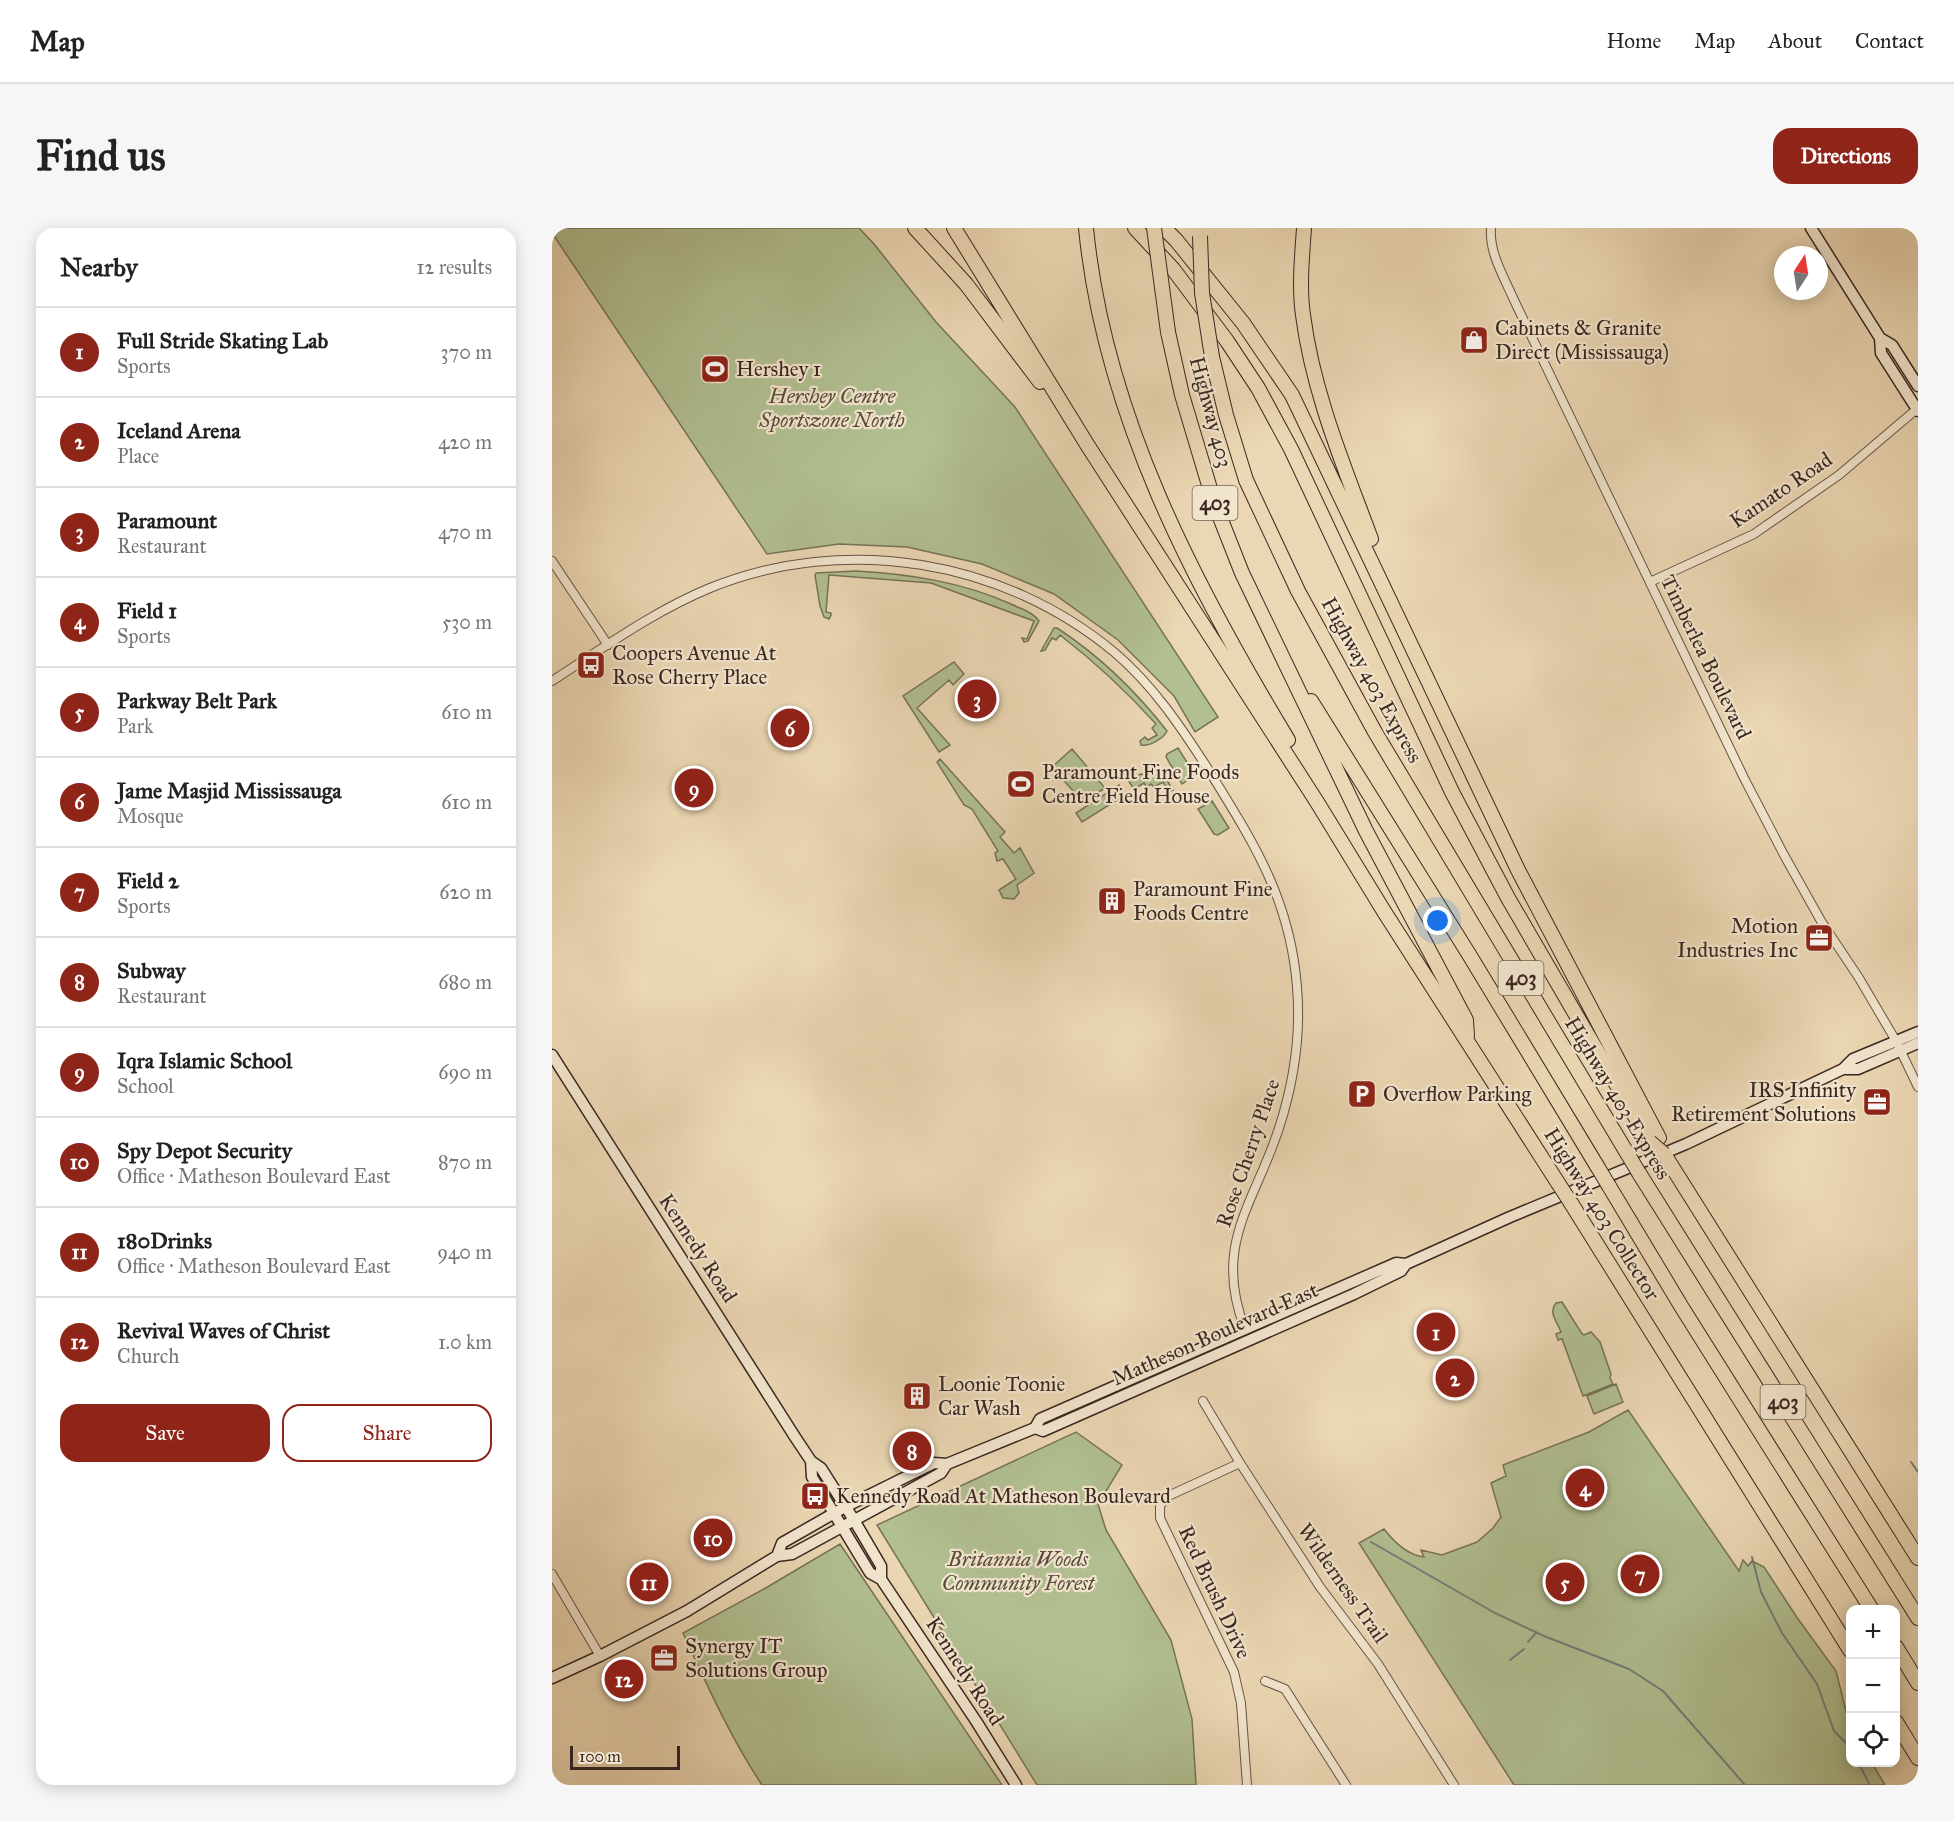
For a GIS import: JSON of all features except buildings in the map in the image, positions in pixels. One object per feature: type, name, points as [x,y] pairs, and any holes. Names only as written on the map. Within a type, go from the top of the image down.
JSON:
[{"type":"highway","points":[[915,228],[966,284],[1088,446]]},
{"type":"highway","points":[[954,228],[1088,446],[1317,802]]},
{"type":"highway","points":[[1086,228],[1096,303],[1118,385],[1150,480],[1191,566],[1257,690],[1288,742],[1317,802]]},
{"type":"highway","points":[[1135,228],[1173,269],[1227,340],[1258,388],[1291,449],[1452,792],[1514,908],[1654,1140]]},
{"type":"highway","name":"Highway 403","points":[[1154,228],[1168,332],[1182,395],[1214,502],[1242,573],[1287,664]]},
{"type":"highway","points":[[1164,228],[1243,322],[1292,395],[1400,617],[1518,870],[1654,1140]]},
{"type":"highway","points":[[1304,228],[1303,314],[1311,361],[1331,432],[1400,617]]},
{"type":"highway","name":"Highway 403","points":[[1200,232],[1202,293],[1212,357],[1226,415],[1246,480],[1298,591]]},
{"type":"highway","name":"Highway 403 Express","points":[[1298,591],[1376,732],[1639,1173],[1918,1618]]},
{"type":"highway","points":[[1287,664],[1315,728],[1366,831],[1466,1020],[1467,1039]]},
{"type":"highway","name":"403","points":[[1287,664],[1470,956],[1693,1325],[1869,1605]]},
{"type":"highway","name":"Highway 403 Collector","points":[[1317,802],[1846,1642]]},
{"type":"highway","name":"403","points":[[1654,1140],[1918,1558]]},
{"type":"highway","points":[[1900,1654],[1918,1683]]},
{"type":"highway","points":[[1900,1729],[1918,1758]]},
{"type":"street","name":"Timberlea Boulevard","points":[[1491,228],[1490,236],[1495,258],[1514,300],[1742,774],[1821,921],[1859,978],[1899,1046],[1918,1087]]},
{"type":"street","points":[[1811,228],[1880,338],[1892,345],[1918,386]]},
{"type":"street","points":[[1880,338],[1881,353],[1918,409]]},
{"type":"street","name":"Kamato Road","points":[[1650,582],[1754,534],[1839,475],[1918,409]]},
{"type":"street","name":"Rose Cherry Place","points":[[552,681],[608,645],[691,597],[741,577],[788,566],[824,562],[892,560],[941,567],[985,579],[1008,587],[1054,609],[1115,653],[1154,692],[1182,728],[1262,859],[1283,912],[1295,967],[1298,1010],[1294,1071],[1278,1132],[1242,1217],[1236,1240],[1234,1292],[1245,1329]]},
{"type":"street","points":[[552,561],[608,645]]},
{"type":"street","name":"Matheson Boulevard East","points":[[1899,1046],[1918,1032]]},
{"type":"street","name":"Matheson Boulevard East","points":[[1035,1428],[1043,1431],[1354,1294],[1401,1271],[1406,1264],[1509,1217],[1686,1144],[1843,1069],[1853,1059],[1918,1043]]},
{"type":"street","name":"Kennedy Road","points":[[552,1055],[811,1461],[821,1468],[854,1520],[881,1566],[881,1579]]},
{"type":"street","name":"Matheson Boulevard East","points":[[777,1556],[782,1543],[845,1507],[934,1463],[947,1464],[1035,1428],[1040,1419],[1396,1263],[1406,1264]]},
{"type":"street","name":"Wilderness Trail","points":[[1203,1401],[1320,1587],[1378,1664],[1454,1785]]},
{"type":"street","name":"Kennedy Road","points":[[811,1461],[812,1477],[870,1573],[881,1579],[1016,1785]]},
{"type":"street","name":"Red Brush Drive","points":[[1240,1463],[1166,1497],[1160,1506],[1160,1518],[1234,1672],[1241,1703],[1246,1785]]},
{"type":"street","name":"Matheson Boulevard East","points":[[552,1678],[687,1611],[777,1556],[792,1554],[941,1473],[947,1464]]},
{"type":"street","points":[[552,1574],[600,1656]]},
{"type":"street","points":[[1265,1681],[1285,1689],[1346,1785]]},
{"type":"green space","name":"Hershey Centre Sportszone North","points":[[552,228],[859,228],[936,322],[1015,407],[1218,717],[1195,732],[1174,696],[1118,640],[1054,594],[982,564],[907,547],[839,544],[767,554],[552,233]]},
{"type":"green space","points":[[856,571],[935,580],[974,590],[1030,613],[1039,621],[1028,641],[1024,642],[1022,638],[1027,639],[1034,621],[931,583],[829,575],[826,612],[831,615],[829,619],[824,617],[820,606],[816,573]]},
{"type":"green space","points":[[1054,628],[1088,650],[1129,688],[1167,731],[1163,736],[1152,743],[1141,745],[1140,741],[1145,737],[1148,740],[1157,735],[1152,728],[1156,724],[1110,677],[1060,635],[1056,640],[1052,638],[1045,650],[1041,651]]},
{"type":"green space","points":[[954,662],[964,674],[953,685],[949,680],[917,708],[950,745],[939,752],[903,696]]},
{"type":"green space","points":[[1178,748],[1195,775],[1182,784],[1166,757]]},
{"type":"green space","points":[[1072,749],[1105,788],[1083,802],[1052,767]]},
{"type":"green space","points":[[940,759],[1005,832],[1000,837],[1014,853],[1020,848],[1034,873],[1017,885],[1019,893],[1014,899],[1003,898],[999,890],[1016,879],[1003,859],[997,861],[995,853],[998,851],[972,809],[964,805],[937,762]]},
{"type":"green space","points":[[1141,774],[1147,775],[1143,777],[1144,779],[1153,775],[1165,777],[1173,790],[1169,792],[1163,782],[1154,787],[1151,784],[1147,787],[1144,783],[1134,789],[1128,780]]},
{"type":"green space","points":[[1119,785],[1125,795],[1082,822],[1076,813]]},
{"type":"green space","points":[[1212,801],[1229,828],[1218,835],[1214,834],[1198,809]]},
{"type":"green space","points":[[1562,1302],[1582,1334],[1591,1332],[1600,1342],[1613,1384],[1583,1396],[1562,1339],[1558,1340],[1556,1334],[1561,1332],[1553,1310],[1556,1303]]},
{"type":"green space","points":[[1616,1384],[1623,1402],[1594,1414],[1587,1396]]},
{"type":"green space","points":[[1628,1410],[1739,1571],[1743,1560],[1748,1566],[1752,1561],[1764,1567],[1836,1671],[1846,1711],[1846,1767],[1874,1767],[1885,1785],[1514,1785],[1359,1543],[1384,1529],[1401,1547],[1412,1554],[1424,1557],[1421,1550],[1442,1555],[1477,1542],[1493,1528],[1501,1517],[1491,1483],[1506,1476],[1503,1465],[1589,1432]]},
{"type":"green space","name":"Britannia Woods Community Forest","points":[[1076,1432],[1122,1465],[1098,1504],[1106,1530],[1171,1640],[1192,1719],[1196,1785],[1037,1785],[877,1525]]},
{"type":"green space","points":[[840,1544],[1002,1785],[762,1785],[729,1730],[683,1633]]},
{"type":"waterway","points":[[1911,1462],[1918,1472]]},
{"type":"waterway","points":[[1371,1542],[1495,1613],[1544,1636],[1629,1669],[1663,1691],[1745,1785]]},
{"type":"waterway","points":[[1752,1557],[1761,1592],[1782,1633],[1817,1684],[1834,1731],[1846,1743]]},
{"type":"waterway","points":[[1528,1642],[1536,1633]]},
{"type":"waterway","points":[[1510,1660],[1524,1649]]},
{"type":"waterway","points":[[1861,1767],[1870,1785]]},
{"type":"place","name":"Cabinets & Granite Direct (Mississauga)","points":[[1474,340]]},
{"type":"place","name":"Hershey 1","points":[[715,369]]},
{"type":"place","name":"Coopers Avenue At Rose Cherry Place","points":[[591,665]]},
{"type":"place","name":"Paramount","points":[[977,699]]},
{"type":"place","name":"Jame Masjid Mississauga","points":[[790,728]]},
{"type":"place","name":"Paramount Fine Foods Centre Field House","points":[[1021,784]]},
{"type":"place","name":"Iqra Islamic School","points":[[694,788]]},
{"type":"place","name":"Paramount Fine Foods Centre","points":[[1112,901]]},
{"type":"place","name":"Motion Industries Inc","points":[[1819,938]]},
{"type":"place","name":"Overflow Parking","points":[[1362,1094]]},
{"type":"place","name":"IRS Infinity Retirement Solutions","points":[[1877,1102]]},
{"type":"place","name":"Full Stride Skating Lab","points":[[1436,1332]]},
{"type":"place","name":"Iceland Arena","points":[[1455,1378]]},
{"type":"place","name":"Loonie Toonie Car Wash","points":[[917,1396]]},
{"type":"place","name":"Subway","points":[[912,1451]]},
{"type":"place","name":"Field 1","points":[[1585,1488]]},
{"type":"place","name":"Kennedy Road At Matheson Boulevard","points":[[815,1496]]},
{"type":"place","name":"Spy Depot Security","points":[[713,1538]]},
{"type":"place","name":"Field 2","points":[[1640,1574]]},
{"type":"place","name":"180Drinks","points":[[649,1582]]},
{"type":"place","name":"Parkway Belt Park","points":[[1565,1582]]},
{"type":"place","name":"Synergy IT Solutions Group","points":[[664,1658]]},
{"type":"place","name":"Revival Waves of Christ","points":[[624,1679]]}]
